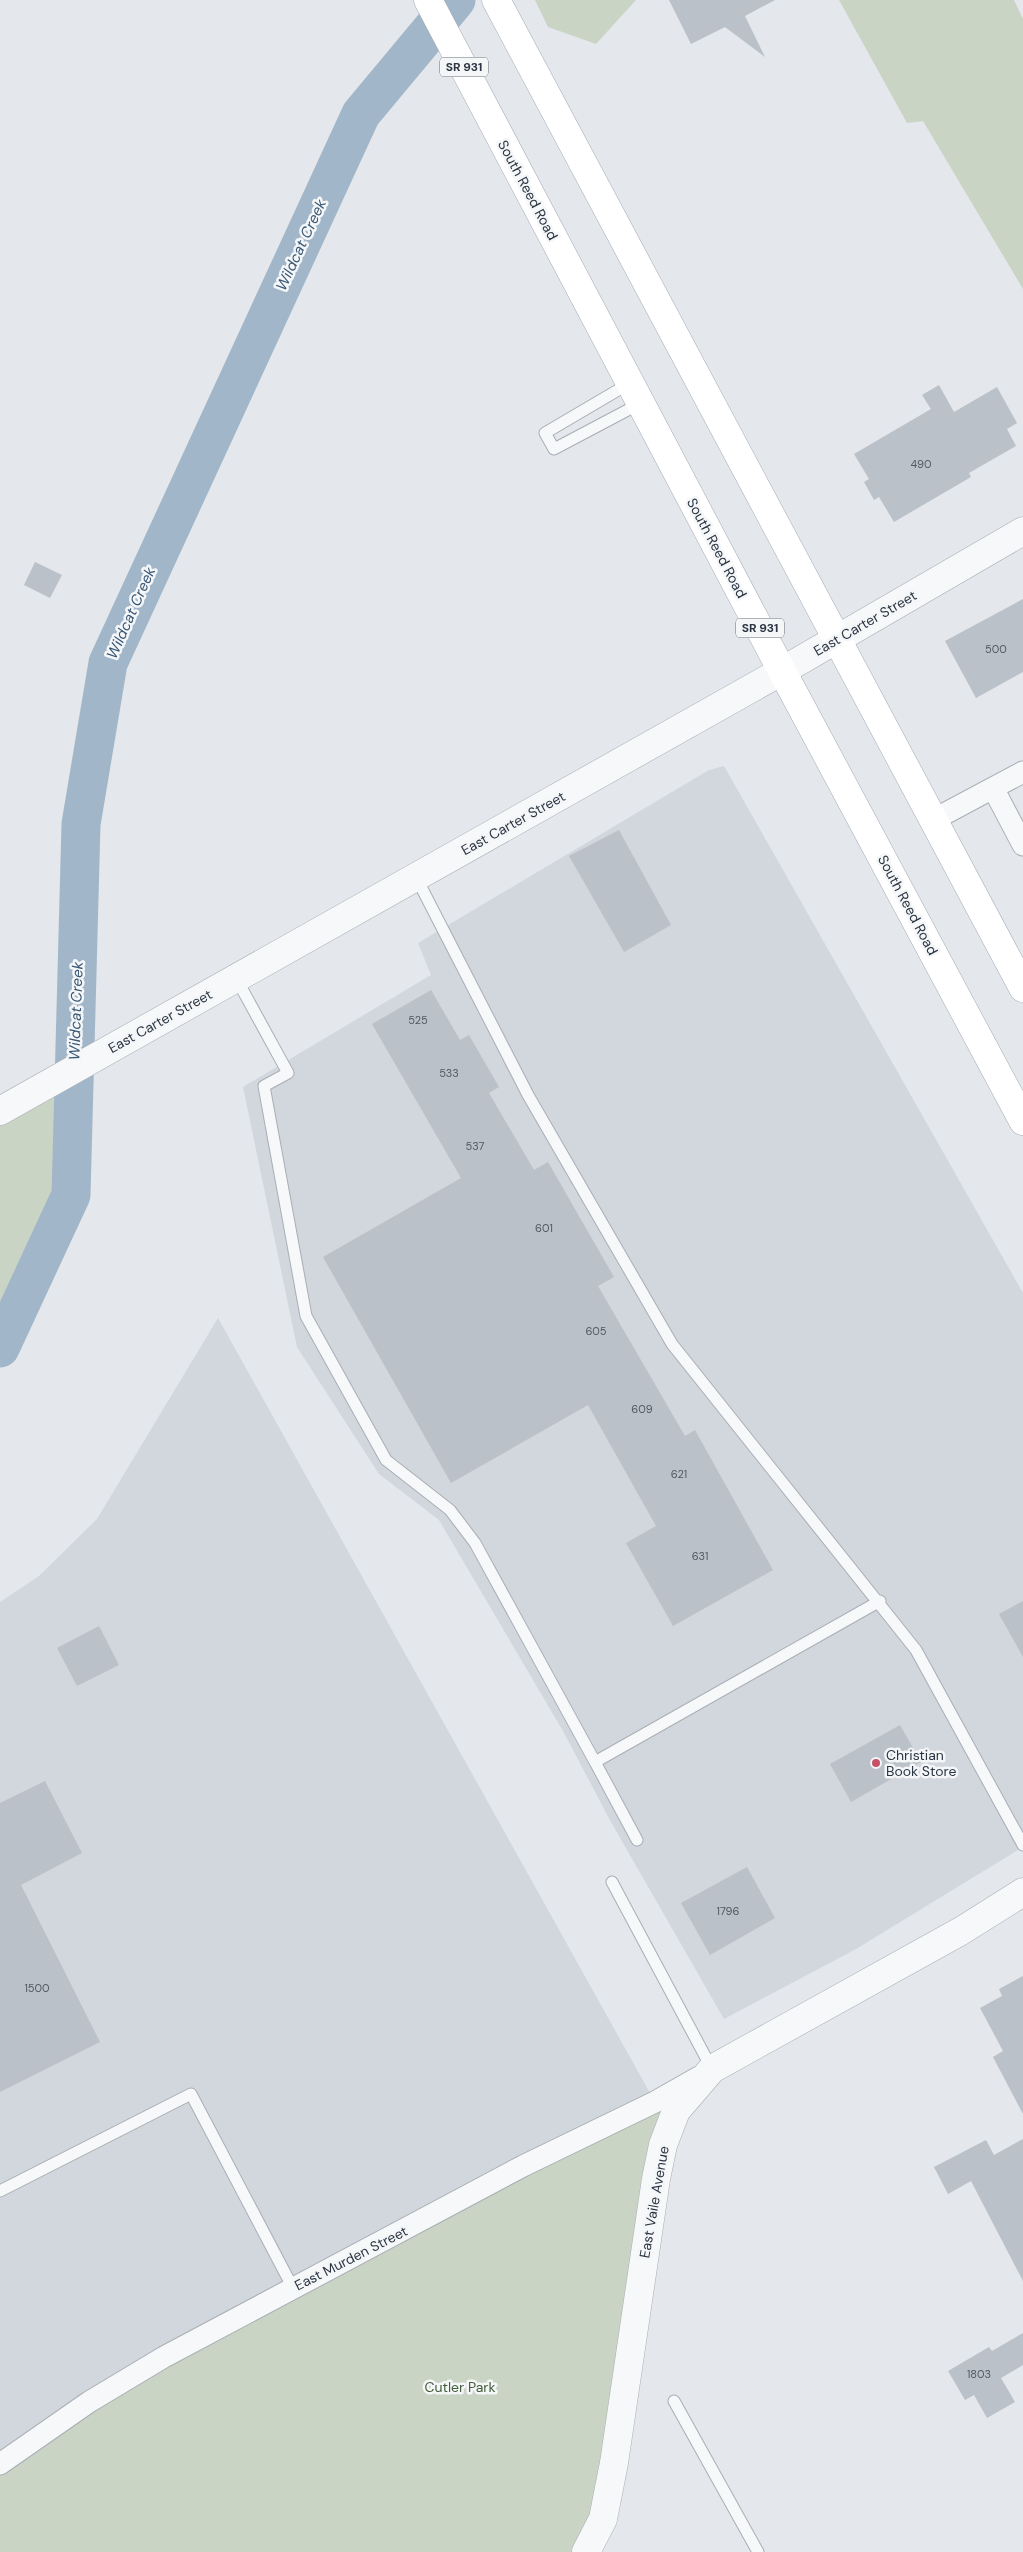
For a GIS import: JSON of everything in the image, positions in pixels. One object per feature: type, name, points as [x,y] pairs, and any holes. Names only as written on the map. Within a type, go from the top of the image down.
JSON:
[{"type":"main road","name":"South Reed Road","points":[[428,0],[782,671],[1023,1121]]},
{"type":"main road","points":[[496,0],[1023,988]]},
{"type":"street","name":"East Carter Street","points":[[0,1111],[782,671],[1023,531]]},
{"type":"street","points":[[933,820],[1023,772]]},
{"type":"street","points":[[993,788],[1023,845]]},
{"type":"street","name":"East Vaile Avenue","points":[[586,2552],[602,2519],[614,2463],[650,2217],[664,2145],[676,2111],[712,2069],[961,1931],[1023,1892]]},
{"type":"street","name":"East Murden Street","points":[[0,2464],[45,2431],[139,2372],[531,2162],[655,2102],[712,2069]]},
{"type":"lane","points":[[636,393],[554,449],[545,433],[636,393]]},
{"type":"lane","points":[[416,877],[528,1095],[672,1344],[880,1601],[916,1650],[1023,1845]]},
{"type":"lane","points":[[236,978],[288,1073],[264,1086],[306,1316],[386,1460],[450,1510],[475,1543],[637,1840]]},
{"type":"lane","points":[[595,1762],[880,1601]]},
{"type":"lane","points":[[612,1882],[712,2069]]},
{"type":"lane","points":[[0,2191],[191,2094],[293,2288]]},
{"type":"lane","points":[[674,2401],[758,2552]]},
{"type":"shaded area","points":[[724,766],[1023,1293],[1023,1847],[856,1949],[724,2019],[611,1822],[563,1731],[439,1520],[379,1474],[297,1347],[243,1087],[431,975],[418,943],[709,770]]},
{"type":"shaded area","points":[[218,1318],[655,2102],[0,2464],[0,1602],[39,1576],[97,1519]]},
{"type":"green space","points":[[535,0],[636,0],[596,44],[548,27]]},
{"type":"green space","points":[[839,0],[1014,0],[1023,19],[1023,289],[923,121],[907,123]]},
{"type":"green space","points":[[75,1069],[71,1195],[0,1348],[0,1111]]},
{"type":"green space","name":"Cutler Park","points":[[655,2102],[676,2111],[586,2552],[0,2552],[0,2464],[38,2435]]},
{"type":"building","points":[[669,0],[775,0],[745,16],[765,57],[725,27],[691,44]]},
{"type":"building","points":[[939,385],[954,412],[997,387],[1017,423],[1007,429],[1016,446],[969,473],[971,477],[894,522],[879,497],[874,500],[864,482],[869,479],[854,454],[931,409],[922,395]]},
{"type":"building","points":[[35,562],[62,575],[50,598],[24,585]]},
{"type":"building","points":[[1023,599],[1023,672],[976,698],[945,641]]},
{"type":"building","points":[[619,830],[671,925],[624,952],[569,856]]},
{"type":"building","points":[[431,990],[460,1040],[469,1035],[499,1087],[489,1093],[534,1170],[548,1162],[614,1277],[598,1286],[685,1436],[695,1430],[773,1570],[673,1626],[626,1543],[656,1526],[588,1405],[451,1483],[323,1257],[461,1178],[372,1024]]},
{"type":"building","points":[[1023,1601],[1023,1657],[999,1614]]},
{"type":"building","points":[[99,1626],[119,1665],[77,1686],[57,1648]]},
{"type":"building","name":"Christian Book Store","points":[[900,1725],[921,1762],[851,1802],[830,1764]]},
{"type":"building","points":[[45,1781],[82,1853],[21,1885],[100,2042],[0,2092],[0,1803]]},
{"type":"building","points":[[747,1867],[775,1918],[710,1955],[681,1903]]},
{"type":"building","points":[[1023,1976],[1023,2114],[993,2057],[1003,2051],[980,2008],[1002,1996],[999,1989]]},
{"type":"building","points":[[1023,2139],[1023,2281],[971,2181],[948,2194],[934,2167],[986,2140],[994,2155]]},
{"type":"building","points":[[1023,2333],[1023,2365],[1001,2378],[1015,2402],[987,2418],[974,2395],[965,2400],[948,2371],[989,2347],[992,2351]]},
{"type":"waterway","name":"Wildcat Creek","points":[[0,1348],[71,1195],[81,824],[108,663],[361,114],[456,0]]},
{"type":"place","name":"Christian Book Store","points":[[876,1763]]}]
